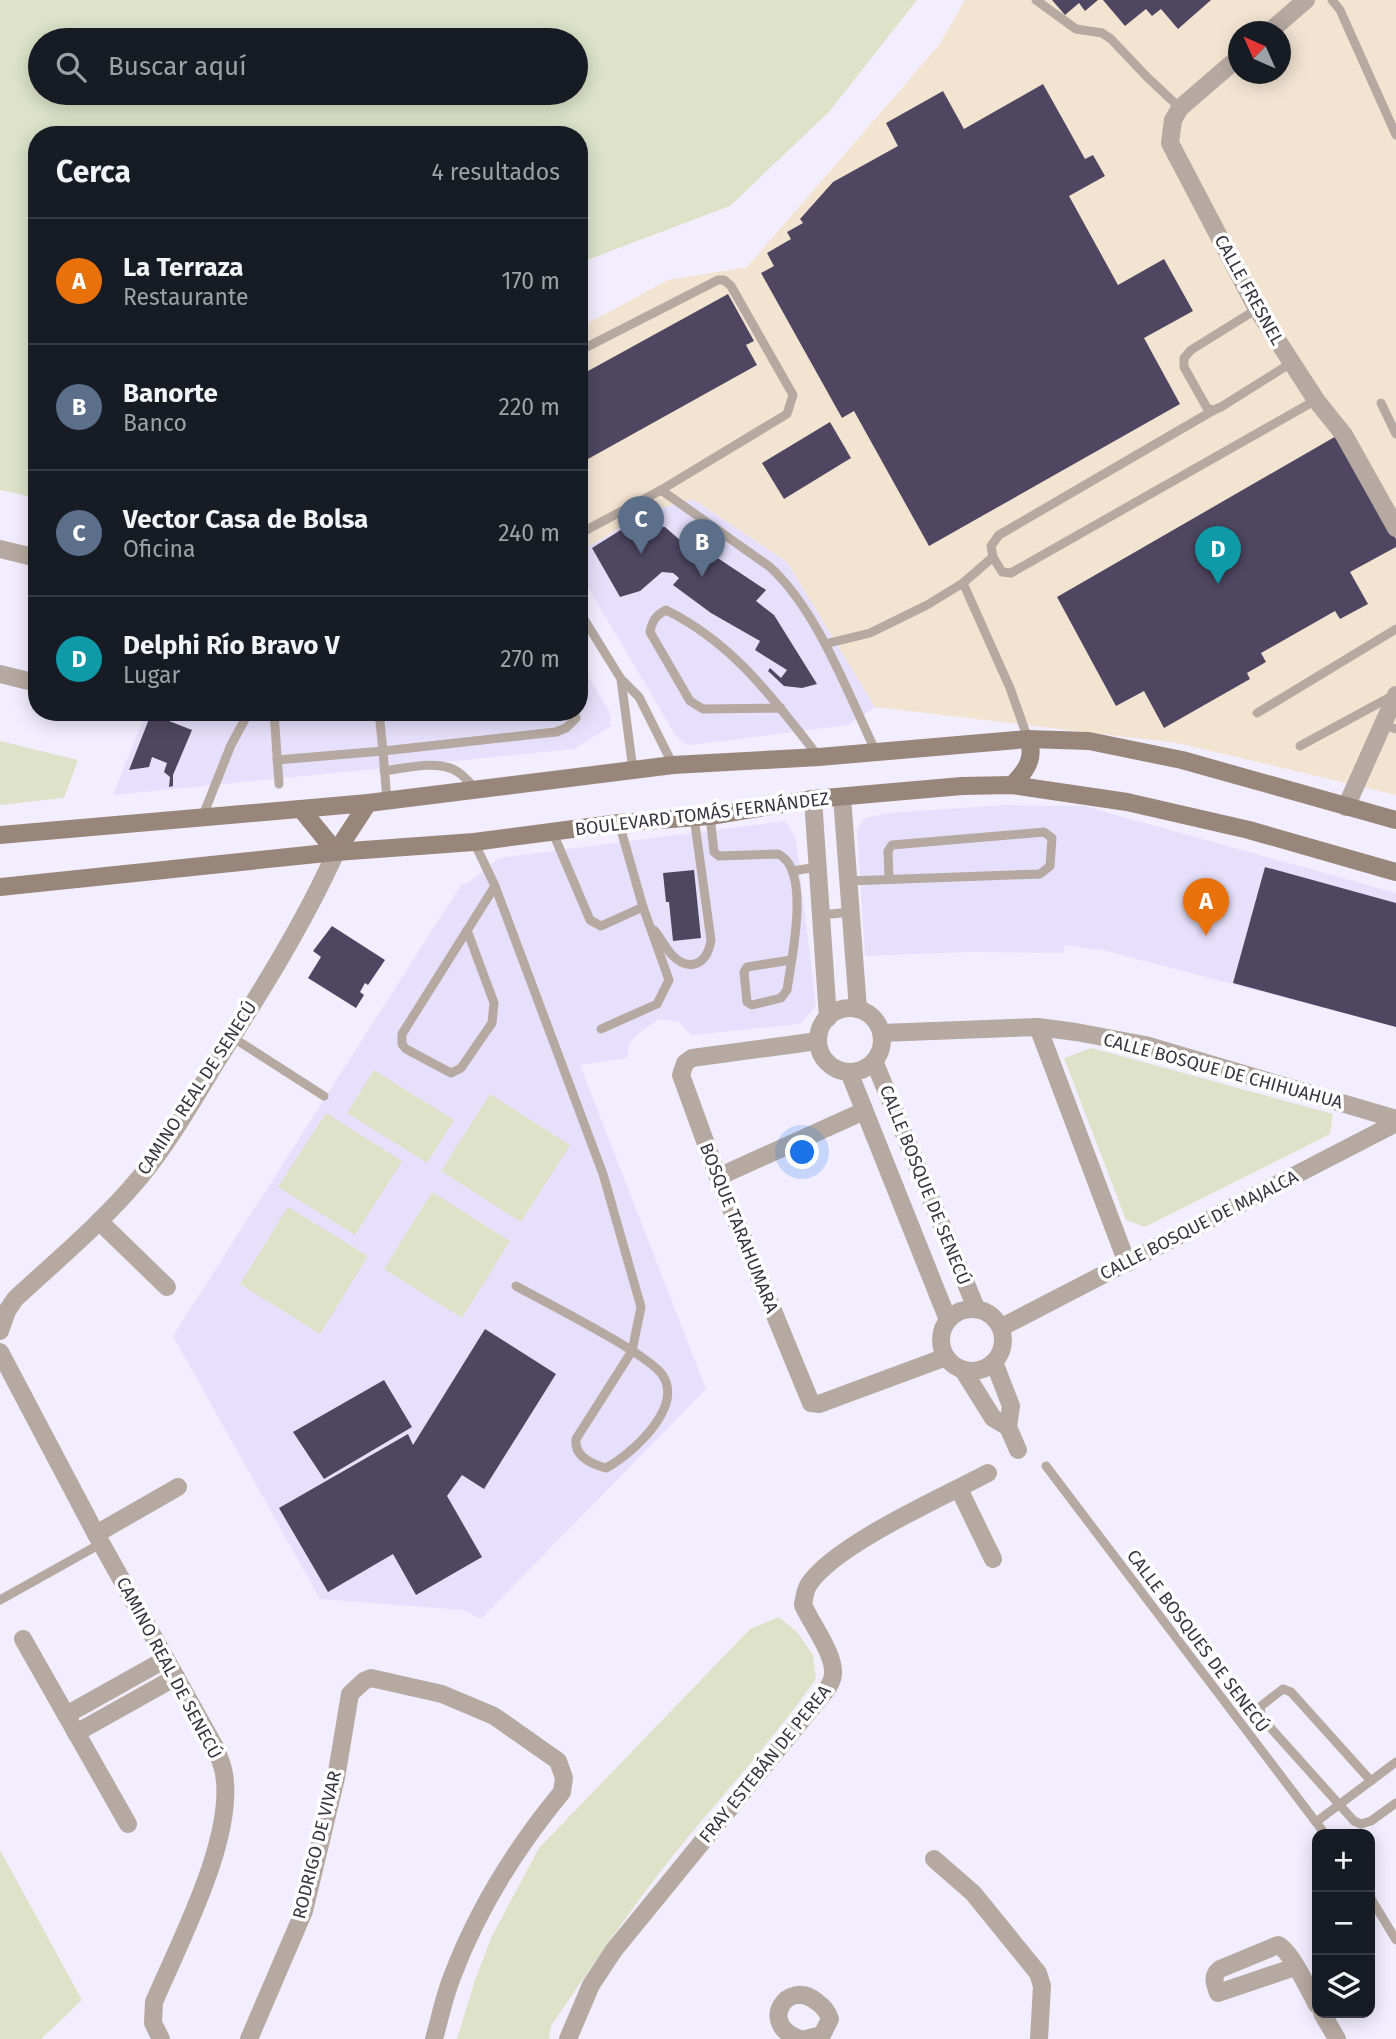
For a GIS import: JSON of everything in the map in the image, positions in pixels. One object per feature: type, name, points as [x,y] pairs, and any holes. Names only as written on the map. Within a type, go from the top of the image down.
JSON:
[{"type":"main road","points":[[1012,785],[1031,759],[1028,739]]},
{"type":"main road","points":[[0,835],[368,803],[673,765],[876,753],[1028,739],[1089,741],[1182,760],[1396,820]]},
{"type":"main road","name":"BOULEVARD TOMÁS FERNÁNDEZ","points":[[0,887],[336,852],[474,842],[619,823],[702,817],[813,799],[962,786],[1012,785],[1140,805],[1249,830],[1396,872]]},
{"type":"main road","points":[[301,808],[336,852],[368,803]]},
{"type":"street","points":[[1282,21],[1306,0]]},
{"type":"street","points":[[1180,108],[1228,67]]},
{"type":"street","name":"CALLE FRESNEL","points":[[1180,108],[1173,120],[1170,143],[1257,309],[1315,400],[1344,435],[1396,528]]},
{"type":"street","points":[[0,549],[28,556]]},
{"type":"street","points":[[0,674],[28,681]]},
{"type":"street","points":[[1346,807],[1389,727],[1396,694]]},
{"type":"street","points":[[842,797],[858,1009]]},
{"type":"street","points":[[813,799],[828,1018]]},
{"type":"street","name":"CAMINO REAL DE SENECÚ","points":[[0,1331],[7,1311],[15,1300],[99,1221],[162,1149],[232,1037],[309,905],[336,852]]},
{"type":"street","points":[[858,1009],[868,1013],[877,1023],[882,1044],[874,1061],[865,1068],[849,1072],[838,1069],[825,1060],[818,1041],[820,1030],[836,1011],[858,1009]]},
{"type":"street","points":[[1038,1027],[1127,1262]]},
{"type":"street","name":"CALLE BOSQUE DE CHIHUAHUA","points":[[881,1033],[1038,1027],[1076,1032],[1145,1045],[1396,1121]]},
{"type":"street","name":"BOSQUE TARAHUMARA","points":[[818,1041],[692,1058],[685,1062],[681,1075],[718,1177],[808,1400],[819,1404],[946,1357]]},
{"type":"street","name":"CALLE BOSQUE DE SENECÚ","points":[[874,1061],[976,1308]]},
{"type":"street","name":"CALLE BOSQUE DE SENECÚ","points":[[849,1072],[948,1320]]},
{"type":"street","points":[[718,1177],[864,1111]]},
{"type":"street","name":"CALLE BOSQUE DE MAJALCA","points":[[1002,1327],[1396,1121]]},
{"type":"street","points":[[99,1221],[167,1287]]},
{"type":"street","points":[[976,1308],[987,1311],[996,1318],[1002,1327],[1004,1343],[1001,1353],[985,1368],[963,1370],[946,1357],[941,1340],[942,1329],[956,1312],[976,1308]]},
{"type":"street","name":"CAMINO REAL DE SENECÚ","points":[[0,1352],[99,1539],[216,1749],[224,1774],[225,1800],[211,1870],[154,2002],[153,2023],[161,2039]]},
{"type":"street","points":[[994,1362],[1011,1406],[1008,1427],[1018,1450]]},
{"type":"street","points":[[963,1370],[993,1418],[1008,1427]]},
{"type":"street","name":"FRAY ESTEBÁN DE PEREA","points":[[568,2039],[591,1985],[614,1950],[833,1679],[834,1670],[830,1658],[803,1605],[809,1584],[828,1565],[857,1543],[988,1474]]},
{"type":"street","points":[[99,1539],[178,1487]]},
{"type":"street","points":[[959,1489],[993,1559]]},
{"type":"street","points":[[23,1639],[128,1824]]},
{"type":"street","points":[[66,1715],[166,1659]]},
{"type":"street","points":[[76,1733],[176,1677]]},
{"type":"street","name":"RODRIGO DE VIVAR","points":[[249,2039],[304,1911],[336,1778],[350,1694],[355,1687],[371,1678],[442,1694],[494,1716],[553,1756],[563,1770],[562,1792],[501,1874],[474,1924],[451,1979],[435,2039]]},
{"type":"street","points":[[934,1859],[973,1893],[1038,1973],[1042,1986],[1039,2039]]},
{"type":"street","points":[[1295,1967],[1312,1996]]},
{"type":"street","points":[[1325,2018],[1337,2039]]},
{"type":"lane","points":[[1036,0],[1076,29],[1102,33],[1111,39],[1147,78],[1180,108]]},
{"type":"lane","points":[[1332,0],[1340,10],[1396,135]]},
{"type":"lane","points":[[588,346],[724,280],[732,286],[793,395],[787,414],[661,491],[588,529]]},
{"type":"lane","points":[[1214,410],[1207,408],[1184,367],[1184,358],[1191,350],[1257,309]]},
{"type":"lane","points":[[1291,363],[999,535],[991,545],[993,557],[1002,572],[1011,573],[1315,400]]},
{"type":"lane","points":[[1381,403],[1396,434]]},
{"type":"lane","points":[[661,491],[783,578],[825,644],[876,753]]},
{"type":"lane","points":[[825,644],[870,633],[927,606],[963,583],[993,557]]},
{"type":"lane","points":[[963,583],[1010,688],[1028,739]]},
{"type":"lane","points":[[781,708],[703,709],[690,701],[650,632],[657,615],[666,610],[689,621],[720,643],[781,708],[819,757]]},
{"type":"lane","points":[[588,626],[621,679],[639,698],[673,765]]},
{"type":"lane","points":[[1257,713],[1396,629]]},
{"type":"lane","points":[[621,679],[633,770]]},
{"type":"lane","points":[[1300,746],[1396,694]]},
{"type":"lane","points":[[202,818],[231,744],[243,721]]},
{"type":"lane","points":[[275,721],[279,784]]},
{"type":"lane","points":[[380,721],[387,801]]},
{"type":"lane","points":[[277,760],[556,732],[574,721]]},
{"type":"lane","points":[[384,771],[421,766],[449,768],[475,788]]},
{"type":"lane","points":[[702,817],[714,852],[719,856],[778,854],[786,859],[792,871],[797,925],[787,990],[781,998],[752,1005],[747,1002],[744,972],[747,967],[791,960]]},
{"type":"lane","points":[[648,919],[670,953],[679,961],[696,964],[702,961],[709,951],[711,940],[702,817]]},
{"type":"lane","points":[[601,1029],[657,1004],[669,980],[643,907],[619,823]]},
{"type":"lane","points":[[848,881],[1040,874],[1050,866],[1052,838],[1044,832],[892,845],[888,851],[889,879]]},
{"type":"lane","points":[[553,833],[593,923],[601,926],[643,907]]},
{"type":"lane","points":[[474,842],[495,886],[603,1174],[641,1307],[632,1351],[576,1439],[575,1447],[579,1454],[606,1468],[653,1429],[661,1418],[668,1395],[664,1376],[632,1351],[516,1286]]},
{"type":"lane","points":[[792,871],[818,867]]},
{"type":"lane","points":[[467,930],[494,1003],[494,1016],[461,1068],[451,1073],[406,1049],[402,1044],[402,1034],[467,930],[495,886]]},
{"type":"lane","points":[[821,915],[851,912]]},
{"type":"lane","points":[[232,1037],[324,1096]]},
{"type":"lane","name":"CALLE BOSQUES DE SENECÚ","points":[[1046,1466],[1322,1829]]},
{"type":"lane","points":[[0,1600],[99,1539]]},
{"type":"lane","points":[[1371,1781],[1290,1692],[1283,1689],[1261,1706],[1260,1716],[1354,1821],[1361,1824],[1371,1821],[1396,1803]]},
{"type":"lane","points":[[1317,1822],[1396,1762]]},
{"type":"lane","points":[[1375,1905],[1396,1940]]},
{"type":"shaded area","points":[[965,0],[1396,0],[1396,795],[1177,743],[875,707],[787,562],[693,499],[647,512],[588,547],[588,323],[668,280],[747,267],[939,45]]},
{"type":"shaded area","points":[[693,499],[787,562],[875,707],[848,725],[686,745],[676,736],[588,587],[588,547],[647,512]]},
{"type":"shaded area","points":[[588,676],[610,713],[611,726],[574,749],[113,795],[142,721],[588,721]]},
{"type":"shaded area","points":[[1004,805],[1084,806],[1396,893],[1396,1027],[1107,951],[1065,945],[1063,953],[969,952],[865,956],[857,829],[865,818],[889,813]]},
{"type":"shaded area","points":[[785,821],[796,839],[816,1006],[800,1024],[691,1035],[679,1022],[659,1019],[635,1036],[629,1045],[627,1058],[580,1065],[706,1389],[481,1619],[463,1610],[320,1599],[173,1336],[461,885],[468,883],[499,858]]},
{"type":"green space","points":[[0,0],[917,0],[829,112],[730,206],[588,260],[588,126],[28,126],[28,496],[0,490]]},
{"type":"green space","points":[[0,741],[78,760],[64,798],[0,805]]},
{"type":"green space","points":[[1092,1048],[1333,1114],[1330,1134],[1145,1227],[1126,1220],[1064,1058]]},
{"type":"green space","points":[[374,1070],[454,1120],[427,1163],[347,1113]]},
{"type":"green space","points":[[490,1094],[570,1145],[521,1222],[441,1171]]},
{"type":"green space","points":[[326,1113],[402,1161],[355,1235],[278,1187]]},
{"type":"green space","points":[[432,1192],[510,1241],[462,1318],[384,1269]]},
{"type":"green space","points":[[288,1207],[368,1256],[320,1334],[240,1284]]},
{"type":"green space","points":[[779,1617],[797,1632],[813,1655],[816,1679],[643,1895],[551,2026],[549,2039],[457,2039],[492,1936],[539,1848],[750,1629]]},
{"type":"green space","points":[[0,1850],[82,2000],[41,2039],[0,2039]]},
{"type":"building","points":[[1052,0],[1098,0],[1085,11],[1079,3],[1065,15]]},
{"type":"building","points":[[1103,0],[1211,0],[1178,29],[1161,9],[1152,16],[1146,9],[1125,26]]},
{"type":"building","points":[[1043,84],[1085,159],[1093,155],[1105,176],[1069,196],[1118,285],[1164,259],[1193,311],[1144,338],[1180,404],[929,546],[854,411],[842,418],[761,273],[774,266],[767,253],[791,239],[787,232],[803,223],[800,219],[833,182],[898,146],[886,123],[943,91],[964,129]]},
{"type":"building","points":[[728,294],[754,341],[746,345],[757,365],[588,459],[588,371]]},
{"type":"building","points":[[830,422],[851,458],[784,499],[762,463]]},
{"type":"building","points":[[1338,435],[1396,539],[1396,547],[1350,572],[1368,604],[1340,619],[1335,611],[1261,653],[1266,662],[1247,673],[1250,679],[1164,728],[1144,691],[1116,706],[1057,597]]},
{"type":"building","points":[[632,523],[665,527],[697,555],[701,547],[766,590],[756,601],[774,615],[817,684],[802,688],[784,686],[768,671],[770,668],[781,678],[787,670],[755,650],[760,641],[711,613],[673,585],[679,578],[673,573],[662,572],[640,591],[620,597],[592,548]]},
{"type":"building","points":[[148,721],[169,721],[192,730],[173,775],[173,786],[169,787],[170,777],[164,772],[167,763],[152,757],[149,767],[129,770]]},
{"type":"building","points":[[1265,867],[1396,903],[1396,1027],[1233,983]]},
{"type":"building","points":[[694,870],[701,938],[673,941],[663,873]]},
{"type":"building","points":[[332,926],[385,960],[368,985],[365,983],[360,992],[364,995],[356,1008],[308,978],[321,957],[313,951]]},
{"type":"building","points":[[485,1329],[556,1374],[484,1489],[462,1475],[447,1496],[482,1557],[416,1595],[393,1554],[328,1592],[279,1508],[408,1434],[413,1445]]},
{"type":"building","points":[[384,1380],[412,1427],[324,1479],[293,1432]]},
{"type":"place","name":"Vector Casa de Bolsa","points":[[641,554]]},
{"type":"place","name":"Banorte","points":[[702,577]]},
{"type":"place","name":"Delphi Río Bravo V","points":[[1218,584]]},
{"type":"place","name":"La Terraza","points":[[1206,936]]}]
